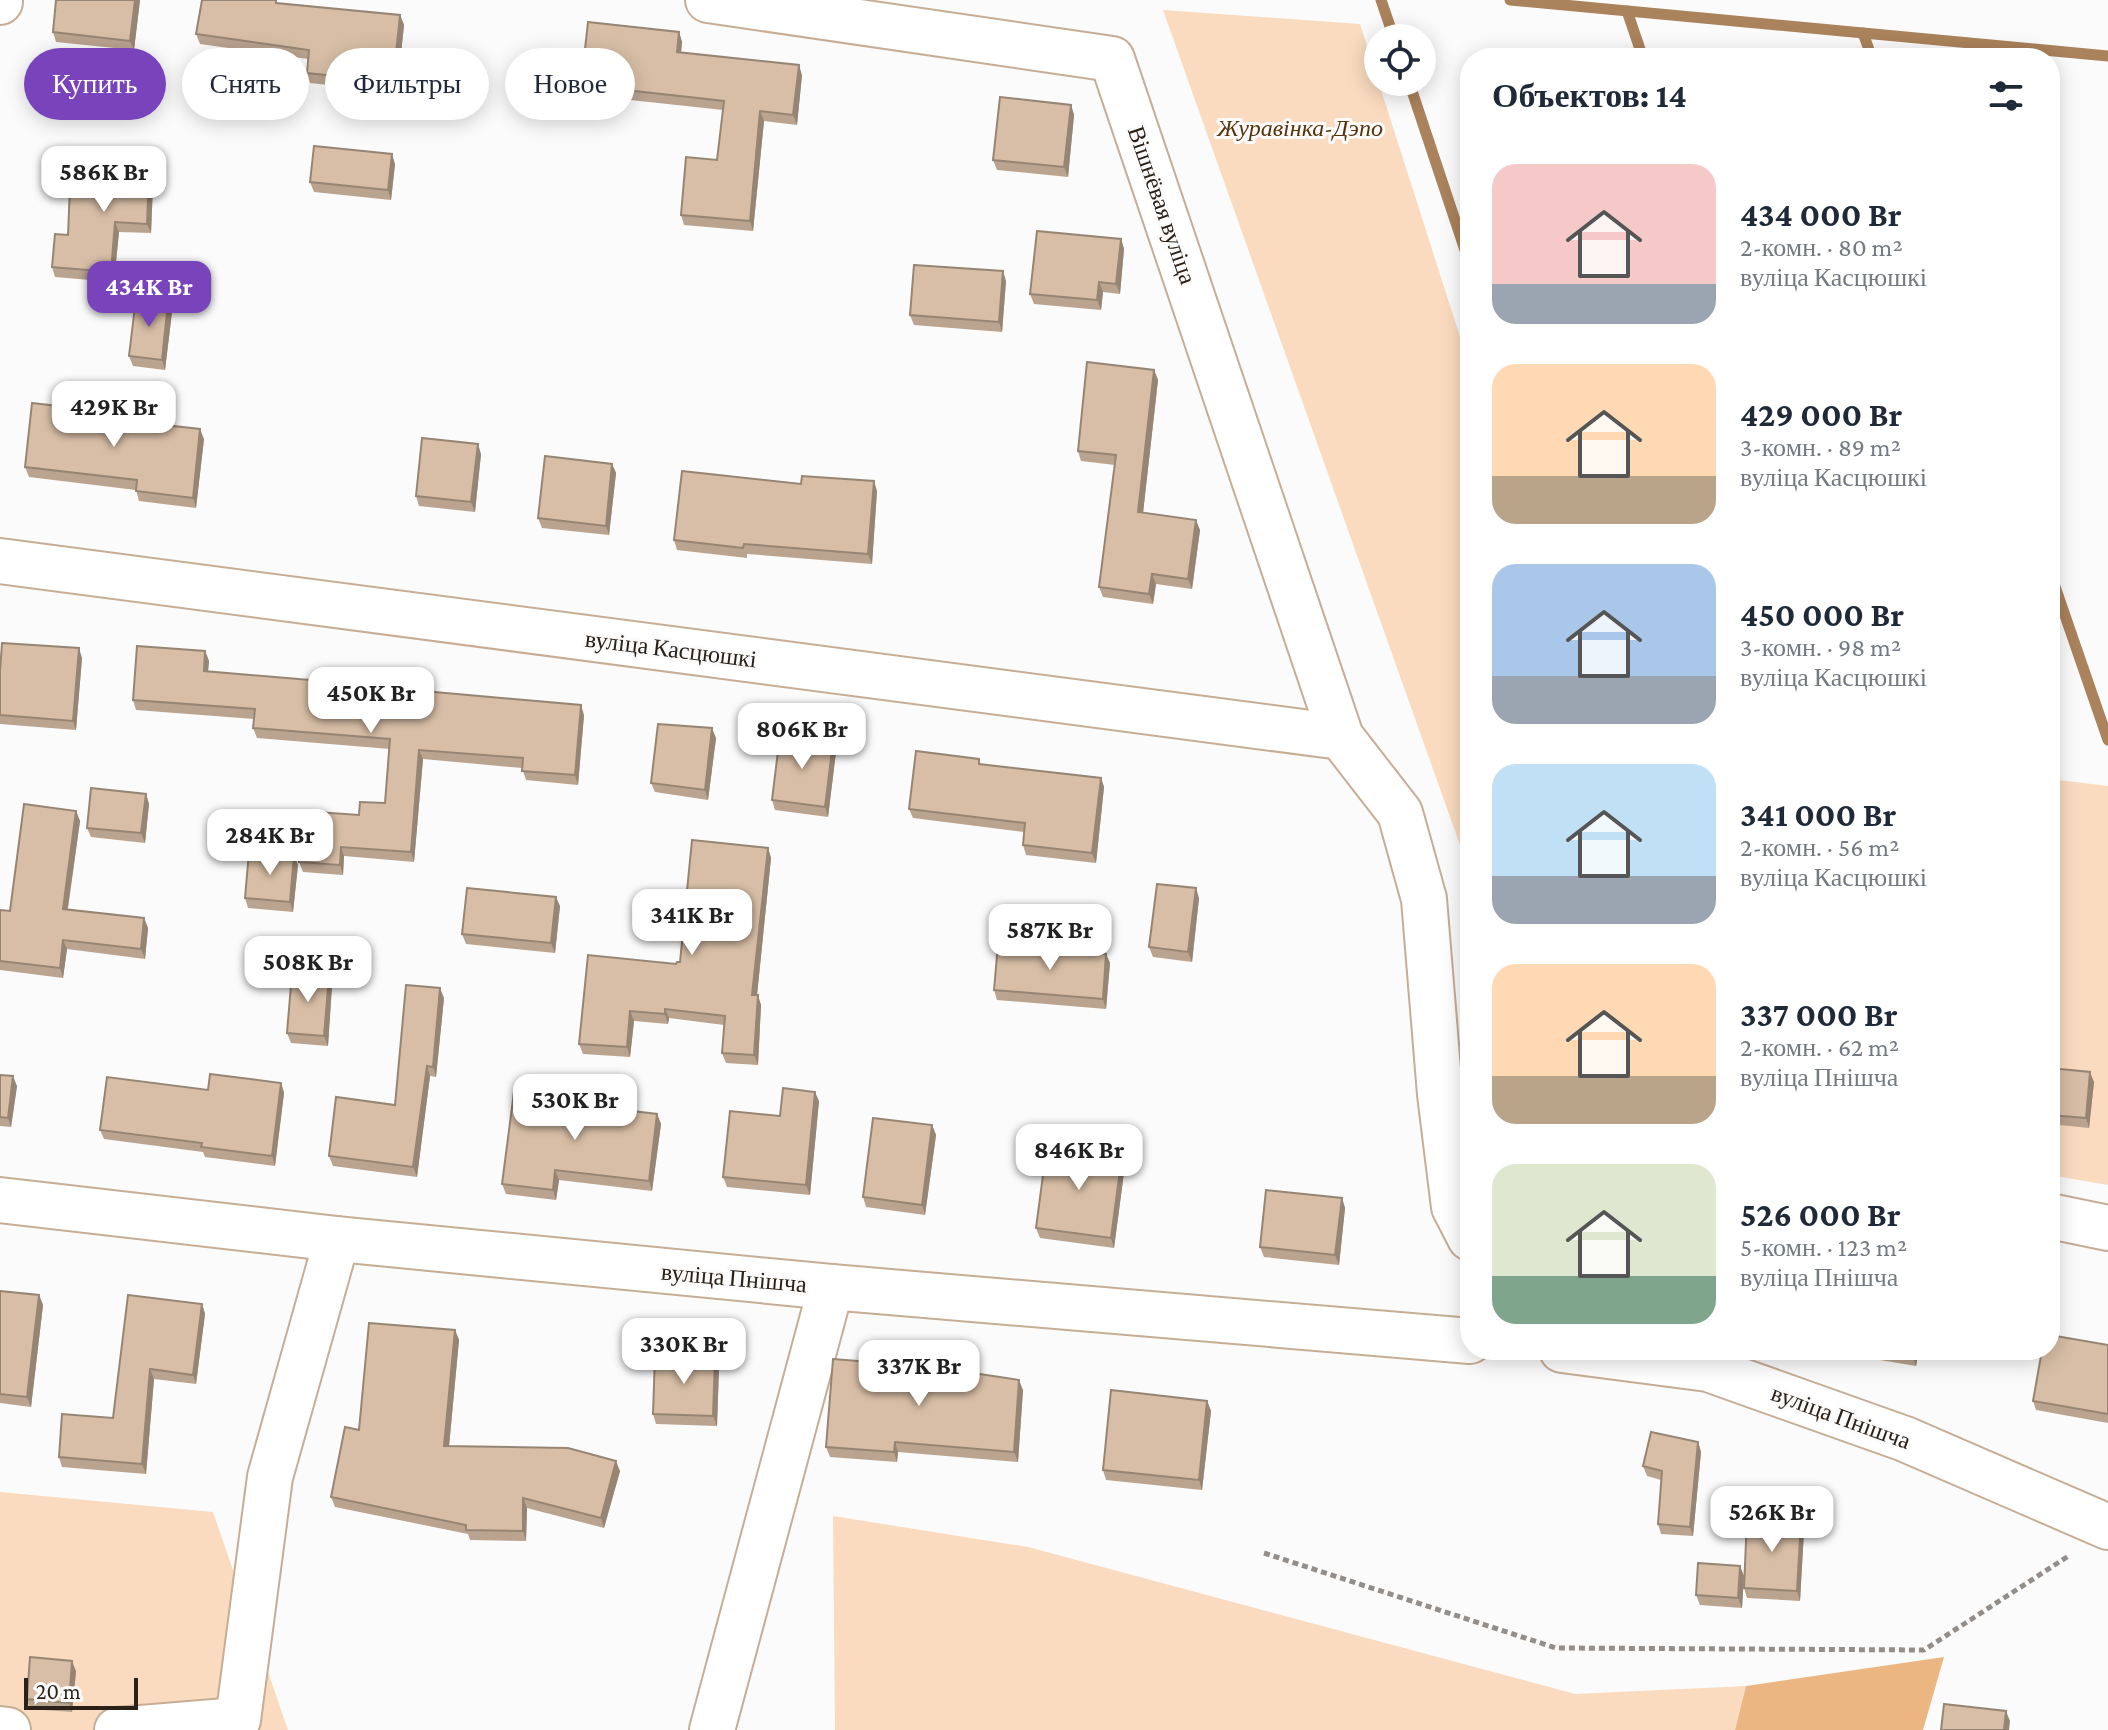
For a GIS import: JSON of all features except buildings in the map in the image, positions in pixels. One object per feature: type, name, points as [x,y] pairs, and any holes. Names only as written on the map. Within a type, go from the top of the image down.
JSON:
[{"type":"street","name":"Вішнёвая вуліца","points":[[708,0],[1112,59],[1341,737]]},
{"type":"street","name":"вуліца Касцюшкі","points":[[0,561],[1341,737]]},
{"type":"street","points":[[1341,737],[1400,813],[1424,899],[1455,1097],[1454,1207],[1460,1219]]},
{"type":"street","name":"вуліца Пнішча","points":[[0,1200],[337,1239],[831,1287],[1460,1340]]},
{"type":"street","points":[[2060,1218],[2108,1228]]},
{"type":"street","points":[[117,1730],[237,1725],[270,1477],[337,1239]]},
{"type":"street","points":[[712,1730],[831,1287]]},
{"type":"street","name":"вуліца Пнішча","points":[[1639,1360],[1708,1369],[1905,1439],[2095,1538]]},
{"type":"street","points":[[0,1729],[8,1730]]},
{"type":"path","points":[[1264,1553],[1556,1648],[1924,1650],[2095,1538]]},
{"type":"green space","name":"Журавінка-Дэпо","points":[[1163,10],[1360,24],[1364,37],[1364,96],[1383,96],[1460,337],[1460,845]]},
{"type":"green space","points":[[2060,780],[2108,786],[2108,1185],[2060,1177]]},
{"type":"green space","points":[[0,1492],[213,1512],[288,1730],[0,1730]]},
{"type":"green space","points":[[833,1516],[1028,1547],[1575,1694],[1746,1686],[1735,1730],[835,1730]]},
{"type":"shaded area","points":[[1944,1657],[1923,1730],[1735,1730],[1746,1686]]},
{"type":"waterway","points":[[1381,0],[1389,24]]},
{"type":"waterway","points":[[1510,0],[2023,48]]},
{"type":"waterway","points":[[1627,11],[1640,48]]},
{"type":"waterway","points":[[1863,33],[1868,48]]},
{"type":"waterway","points":[[2060,52],[2108,56]]},
{"type":"waterway","points":[[1414,96],[1460,235]]},
{"type":"waterway","points":[[2060,601],[2108,740]]}]
